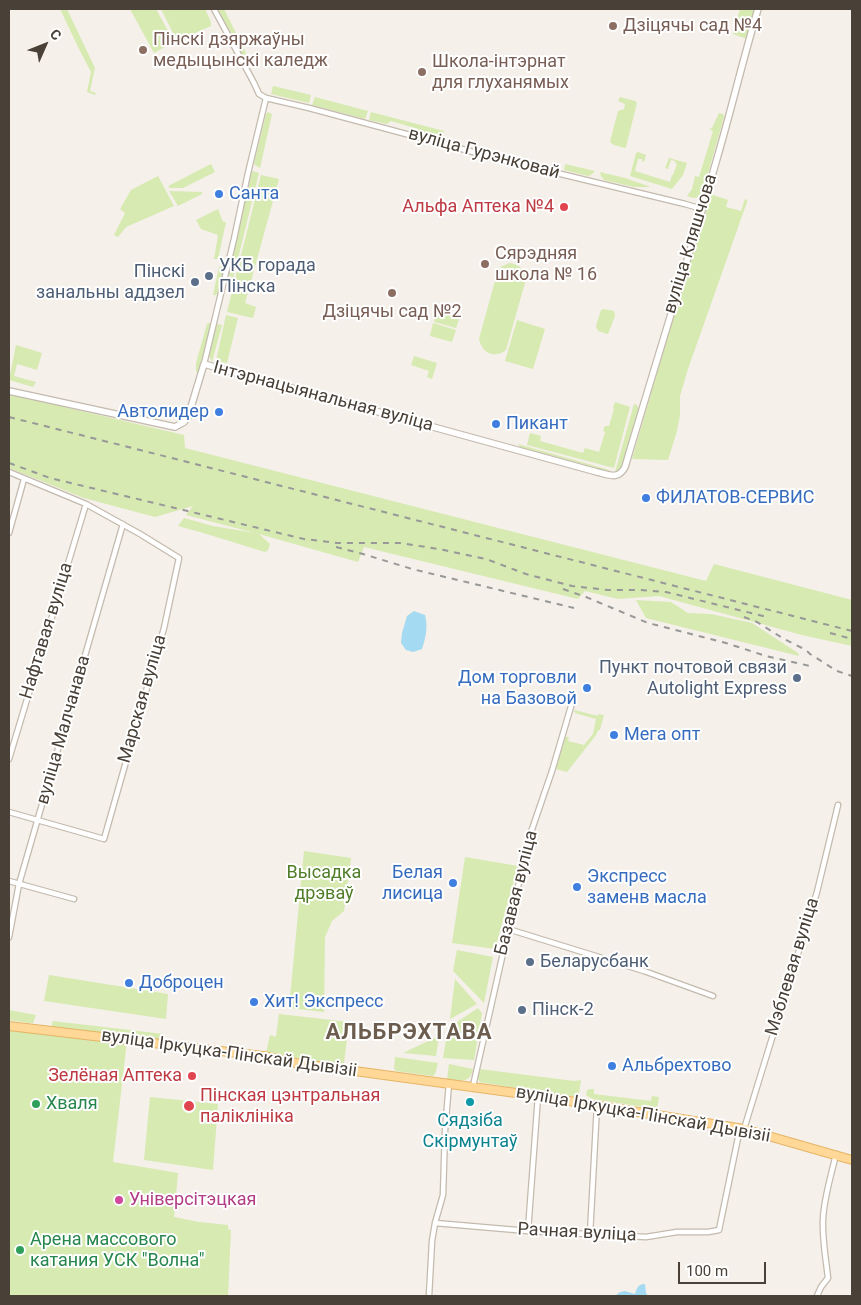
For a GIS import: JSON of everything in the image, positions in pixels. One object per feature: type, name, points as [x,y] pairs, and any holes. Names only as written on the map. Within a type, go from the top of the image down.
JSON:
[{"type":"main road","name":"вуліца Іркуцка-Пінскай Дывізіі","points":[[9,1026],[263,1056],[314,1066],[473,1086],[742,1128],[852,1160]]},
{"type":"street","points":[[204,364],[266,98],[259,94],[214,9]]},
{"type":"street","name":"вуліца Кляшчова","points":[[618,475],[625,467],[730,113],[758,9]]},
{"type":"street","name":"вуліца Гурэнковай","points":[[266,98],[503,160],[702,209]]},
{"type":"street","name":"Інтэрнацыянальная вуліца","points":[[9,391],[175,427],[184,422],[188,417],[204,364],[597,472],[618,475]]},
{"type":"street","points":[[9,472],[86,504],[123,524]]},
{"type":"street","points":[[9,533],[24,479]]},
{"type":"street","name":"Нафтавая вуліца","points":[[9,759],[86,504]]},
{"type":"street","name":"Марская вуліца","points":[[38,820],[104,839],[164,628],[179,558],[123,524]]},
{"type":"street","name":"вуліца Малчанава","points":[[9,937],[19,884],[123,524]]},
{"type":"street","name":"Базавая вуліца","points":[[473,1086],[529,838],[552,771],[572,703]]},
{"type":"street","name":"Мэблевая вуліца","points":[[719,1230],[742,1128],[817,892],[838,805]]},
{"type":"street","points":[[9,812],[38,820]]},
{"type":"street","points":[[9,881],[74,899]]},
{"type":"street","points":[[508,928],[644,970],[713,996]]},
{"type":"street","points":[[429,1296],[435,1222],[443,1195],[449,1083]]},
{"type":"street","points":[[528,1231],[538,1096]]},
{"type":"street","points":[[590,1234],[597,1105]]},
{"type":"street","points":[[817,1296],[828,1278],[823,1219],[824,1206],[836,1154]]},
{"type":"street","name":"Рачная вуліца","points":[[435,1222],[528,1231],[646,1237],[677,1232],[719,1230]]},
{"type":"green space","points":[[60,9],[67,9],[95,68],[90,91],[96,93],[95,95],[87,92],[91,72]]},
{"type":"green space","points":[[130,9],[156,9],[174,42],[154,53]]},
{"type":"green space","points":[[161,9],[205,9],[211,26],[177,41]]},
{"type":"green space","points":[[218,9],[224,9],[246,53],[245,55],[242,55]]},
{"type":"green space","points":[[740,9],[755,9],[747,39],[733,34]]},
{"type":"green space","points":[[273,86],[311,95],[309,103],[271,94]]},
{"type":"green space","points":[[315,97],[368,111],[365,119],[312,105]]},
{"type":"green space","points":[[620,97],[637,103],[625,148],[610,142],[618,111],[624,109],[625,104],[618,101]]},
{"type":"green space","points":[[268,112],[272,114],[260,168],[254,163]]},
{"type":"green space","points":[[371,112],[444,131],[441,139],[421,133],[418,129],[391,121],[387,124],[369,120]]},
{"type":"green space","points":[[719,113],[723,114],[724,117],[703,191],[700,196],[692,198],[687,196],[692,189],[695,176],[699,177],[713,131],[709,129],[712,128]]},
{"type":"green space","points":[[636,153],[646,155],[644,162],[642,159],[638,159],[635,171],[670,182],[677,164],[671,160],[668,169],[665,168],[669,158],[687,163],[683,175],[672,189],[630,176]]},
{"type":"green space","points":[[211,164],[215,172],[183,188],[170,188],[168,186]]},
{"type":"green space","points":[[565,164],[595,171],[588,176],[564,170]]},
{"type":"green space","points":[[252,171],[259,173],[233,279],[228,274]]},
{"type":"green space","points":[[600,172],[651,187],[634,187],[604,180]]},
{"type":"green space","points":[[261,175],[279,179],[245,303],[256,307],[253,318],[227,312]]},
{"type":"green space","points":[[158,176],[174,206],[126,227],[118,237],[114,235],[125,213],[120,209],[131,190]]},
{"type":"green space","points":[[169,191],[202,192],[202,194],[178,206]]},
{"type":"green space","points":[[710,194],[728,200],[726,207],[741,211],[745,199],[747,202],[688,369],[680,396],[680,415],[677,431],[668,460],[632,459],[696,239],[705,216]]},
{"type":"green space","points":[[218,209],[223,222],[226,222],[218,259],[214,259],[218,235],[201,229],[196,220]]},
{"type":"green space","points":[[510,263],[521,268],[526,279],[506,350],[502,353],[493,354],[483,348],[479,339],[498,270]]},
{"type":"green space","points":[[222,266],[224,269],[219,291],[216,295],[213,295],[219,267]]},
{"type":"green space","points":[[437,309],[460,316],[456,328],[434,322]]},
{"type":"green space","points":[[601,310],[614,311],[615,316],[608,334],[598,331],[596,326]]},
{"type":"green space","points":[[226,315],[238,318],[227,363],[216,361]]},
{"type":"green space","points":[[517,320],[545,329],[533,369],[505,361]]},
{"type":"green space","points":[[211,323],[198,374],[196,363],[207,324]]},
{"type":"green space","points":[[433,323],[456,330],[452,342],[430,336]]},
{"type":"green space","points":[[217,324],[222,325],[212,362],[209,351]]},
{"type":"green space","points":[[16,345],[42,353],[37,370],[17,364],[14,376],[36,382],[33,387],[9,380]]},
{"type":"green space","points":[[414,356],[437,363],[432,379],[427,377],[429,371],[411,365]]},
{"type":"green space","points":[[9,394],[184,435],[185,448],[706,581],[714,564],[852,600],[852,646],[802,635],[659,596],[618,599],[585,591],[578,599],[364,547],[358,562],[259,534],[270,544],[265,552],[178,526],[184,518],[213,526],[255,533],[186,515],[193,506],[155,517],[84,498],[9,468]]},
{"type":"green space","points":[[615,402],[630,407],[614,468],[527,445],[530,433],[541,436],[540,441],[583,453],[585,448],[599,452],[605,432],[603,431],[605,426],[609,426]]},
{"type":"green space","points":[[634,404],[639,409],[623,467],[618,472],[615,472]]},
{"type":"green space","points":[[518,444],[606,469],[611,471],[520,447]]},
{"type":"green space","points":[[636,600],[671,602],[688,613],[711,614],[752,623],[798,653],[799,656],[646,618]]},
{"type":"green space","points":[[574,710],[598,716],[598,714],[604,715],[600,730],[598,730],[567,772],[556,769],[565,737],[569,738],[568,741],[584,745],[593,734],[596,719],[575,713]]},
{"type":"green space","name":"Высадка дрэваў","points":[[304,851],[351,858],[344,911],[332,921],[325,937],[324,1012],[289,1008]]},
{"type":"green space","points":[[465,857],[518,866],[495,949],[452,943]]},
{"type":"green space","points":[[457,950],[493,957],[484,1003],[453,971]]},
{"type":"green space","points":[[49,975],[168,994],[166,1019],[44,1001]]},
{"type":"green space","points":[[455,979],[477,1004],[450,1019]]},
{"type":"green space","points":[[478,1008],[482,1013],[474,1060],[443,1058],[448,1028]]},
{"type":"green space","points":[[9,1010],[36,1015],[33,1023],[9,1020]]},
{"type":"green space","points":[[279,1014],[349,1022],[344,1063],[342,1065],[266,1053],[270,1035],[276,1037]]},
{"type":"green space","points":[[53,1021],[164,1034],[159,1039],[52,1027]]},
{"type":"green space","points":[[9,1028],[127,1041],[113,1162],[178,1173],[174,1217],[228,1225],[228,1229],[231,1230],[228,1296],[9,1296]]},
{"type":"green space","points":[[439,1036],[436,1056],[403,1053]]},
{"type":"green space","points":[[395,1057],[438,1063],[435,1074],[433,1076],[396,1071],[394,1069]]},
{"type":"green space","points":[[449,1064],[473,1069],[472,1074],[463,1080],[447,1079]]},
{"type":"green space","points":[[479,1069],[574,1081],[581,1080],[579,1094],[575,1097],[480,1082],[478,1079]]},
{"type":"green space","points":[[594,1089],[594,1094],[651,1101],[652,1096],[659,1097],[657,1109],[592,1099],[586,1095],[587,1090]]},
{"type":"green space","points":[[150,1097],[218,1104],[213,1170],[144,1160]]},
{"type":"water","points":[[414,611],[425,615],[426,628],[422,649],[413,652],[406,650],[401,643],[407,616]]},
{"type":"water","points":[[645,1284],[648,1296],[615,1296],[625,1291],[635,1294],[639,1286]]},
{"type":"railway","points":[[9,417],[852,631]]},
{"type":"railway","points":[[9,463],[50,478],[304,539],[337,543],[401,543],[444,550],[486,559],[526,574],[572,586],[608,590],[666,592],[767,617]]},
{"type":"railway","points":[[336,547],[412,569],[574,608]]},
{"type":"railway","points":[[563,589],[648,623],[726,643],[766,656],[810,666]]},
{"type":"railway","points":[[744,617],[757,622],[806,650],[837,671],[852,676]]},
{"type":"railway","points":[[830,633],[852,639]]},
{"type":"place","name":"Дзіцячы сад №4","points":[[613,26]]},
{"type":"place","name":"Пінскі дзяржаўны медыцынскі каледж","points":[[143,50]]},
{"type":"place","name":"Школа-інтэрнат для глуханямых","points":[[422,72]]},
{"type":"place","name":"Санта","points":[[219,194]]},
{"type":"place","name":"Альфа Аптека №4","points":[[564,207]]},
{"type":"place","name":"Сярэдняя школа № 16","points":[[485,264]]},
{"type":"place","name":"УКБ горада Пінска","points":[[209,276]]},
{"type":"place","name":"Пінскі занальны аддзел","points":[[195,282]]},
{"type":"place","name":"Дзіцячы сад №2","points":[[392,293]]},
{"type":"place","name":"Автолидер","points":[[219,412]]},
{"type":"place","name":"Пикант","points":[[496,424]]},
{"type":"place","name":"ФИЛАТОВ-СЕРВИС","points":[[646,498]]},
{"type":"place","name":"Пункт почтовой связи Autolight Express","points":[[797,678]]},
{"type":"place","name":"Дом торговли на Базовой","points":[[587,688]]},
{"type":"place","name":"Мега опт","points":[[614,735]]},
{"type":"place","name":"Белая лисица","points":[[453,883]]},
{"type":"place","name":"Экспресс заменв масла","points":[[577,887]]},
{"type":"place","name":"Беларусбанк","points":[[530,962]]},
{"type":"place","name":"Доброцен","points":[[129,983]]},
{"type":"place","name":"Хит! Экспресс","points":[[254,1002]]},
{"type":"place","name":"Пінск-2","points":[[522,1010]]},
{"type":"place","name":"Альбрехтово","points":[[612,1066]]},
{"type":"place","name":"Зелёная Аптека","points":[[192,1076]]},
{"type":"place","name":"Сядзіба Скірмунтаў","points":[[470,1102]]},
{"type":"place","name":"Хваля","points":[[36,1104]]},
{"type":"place","name":"Пінская цэнтральная паліклініка","points":[[189,1106]]},
{"type":"place","name":"Універсітэцкая","points":[[119,1200]]},
{"type":"place","name":"Арена массового катания УСК \"Волна\"","points":[[20,1250]]},
{"type":"district","name":"АЛЬБРЭХТАВА","points":[[409,1033]]}]
